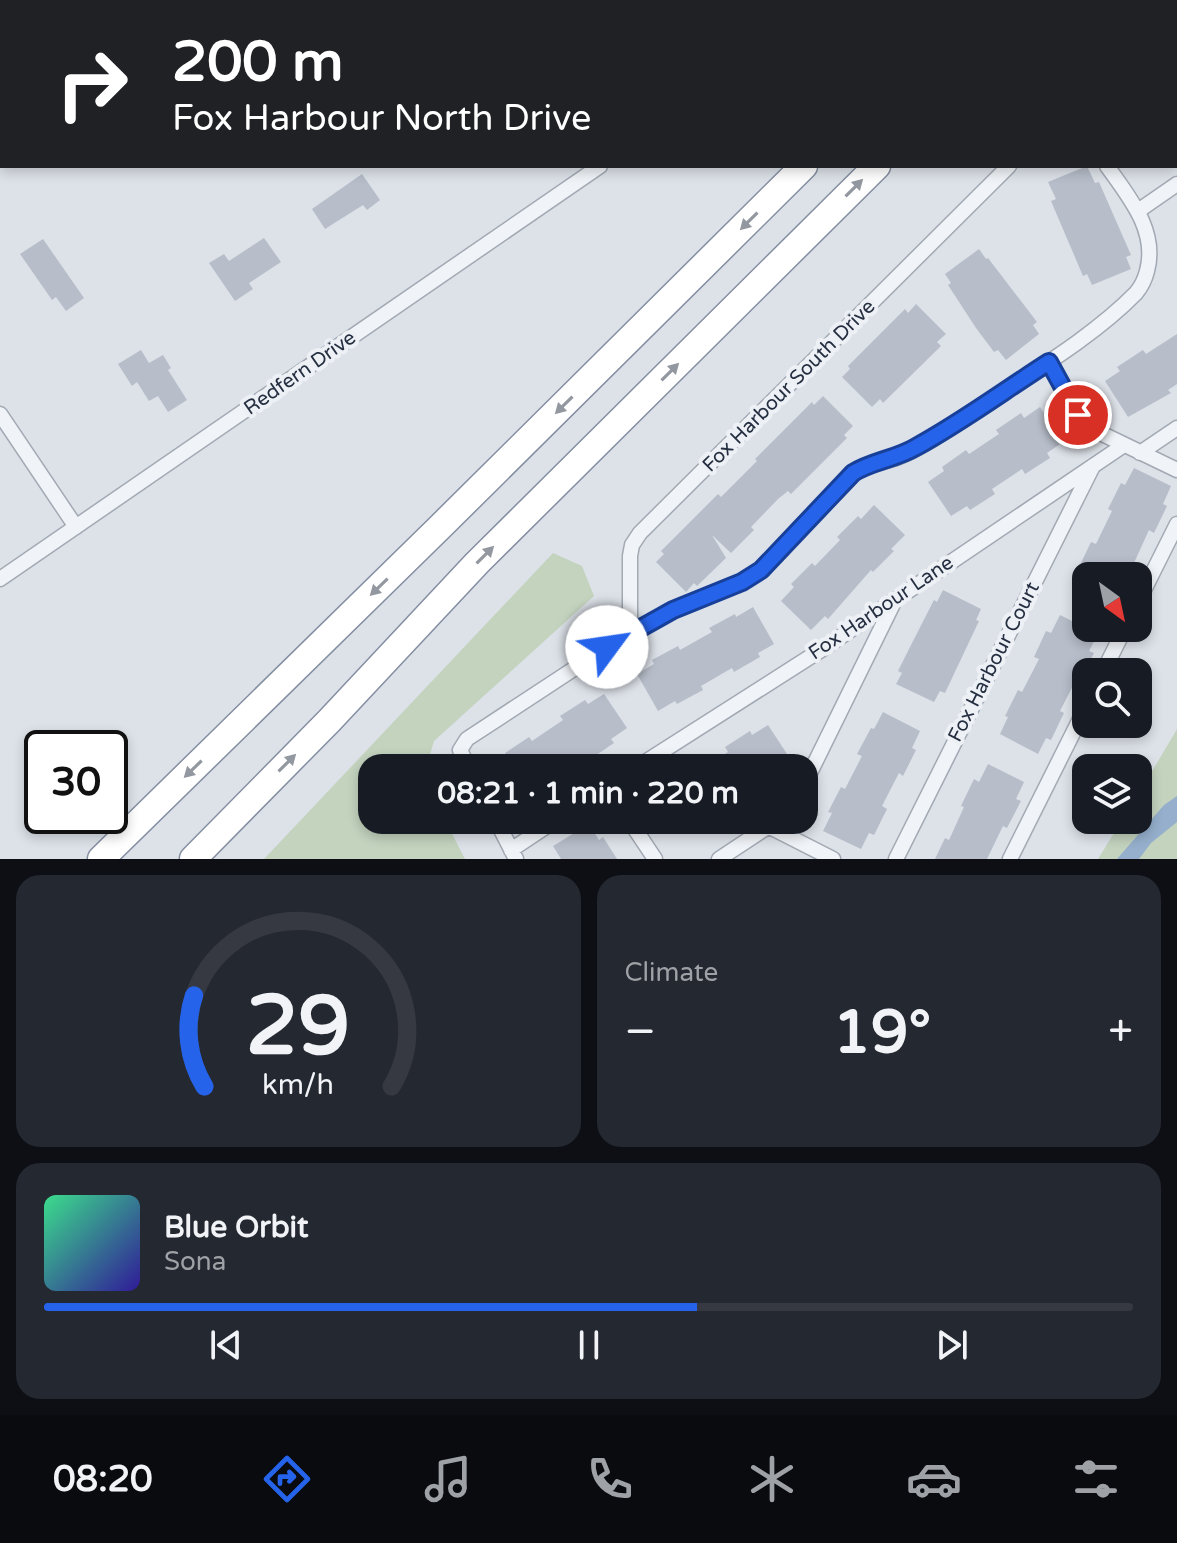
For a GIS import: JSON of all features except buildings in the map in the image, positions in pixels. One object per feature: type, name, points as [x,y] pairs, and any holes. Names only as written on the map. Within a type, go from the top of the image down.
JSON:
[{"type":"highway","points":[[101,859],[802,168]]},
{"type":"highway","points":[[193,859],[329,721],[477,563],[875,168]]},
{"type":"street","name":"Redfern Drive","points":[[0,579],[597,168]]},
{"type":"street","name":"Fox Harbour South Drive","points":[[630,632],[630,559],[632,545],[640,533],[1007,168]]},
{"type":"street","points":[[462,754],[460,750],[467,739],[630,632],[673,610],[742,582],[761,570],[853,473],[864,466],[898,457],[933,438],[1071,348],[1134,294],[1144,282],[1149,257],[1146,233],[1138,211],[1108,168]]},
{"type":"street","points":[[1138,211],[1177,184]]},
{"type":"street","points":[[1049,362],[1082,421],[1100,435],[1177,470]]},
{"type":"street","points":[[0,414],[76,527]]},
{"type":"street","points":[[1140,453],[1177,428]]},
{"type":"street","name":"Fox Harbour Lane","points":[[658,754],[824,648],[1124,445]]},
{"type":"street","name":"Fox Harbour Court","points":[[896,859],[1093,466]]},
{"type":"street","points":[[1152,574],[1177,524]]},
{"type":"street","points":[[818,757],[896,598]]},
{"type":"street","points":[[1010,859],[1072,735]]},
{"type":"street","points":[[503,834],[514,855],[539,834]]},
{"type":"street","points":[[638,834],[655,859]]},
{"type":"street","points":[[719,859],[756,834]]},
{"type":"street","points":[[791,834],[833,859]]},
{"type":"green space","points":[[553,553],[582,566],[594,596],[434,741],[430,754],[363,754]]},
{"type":"green space","points":[[1177,729],[1177,859],[1098,859],[1113,834],[1152,834],[1152,771]]},
{"type":"green space","points":[[358,759],[358,834],[452,834],[465,859],[264,859]]},
{"type":"water","points":[[1177,796],[1177,822],[1151,843],[1139,859],[1117,859],[1139,834],[1152,834],[1152,819]]},
{"type":"route","points":[[607,647],[673,610],[742,582],[761,570],[853,473],[864,466],[898,457],[933,438],[1049,362],[1078,415]]}]
